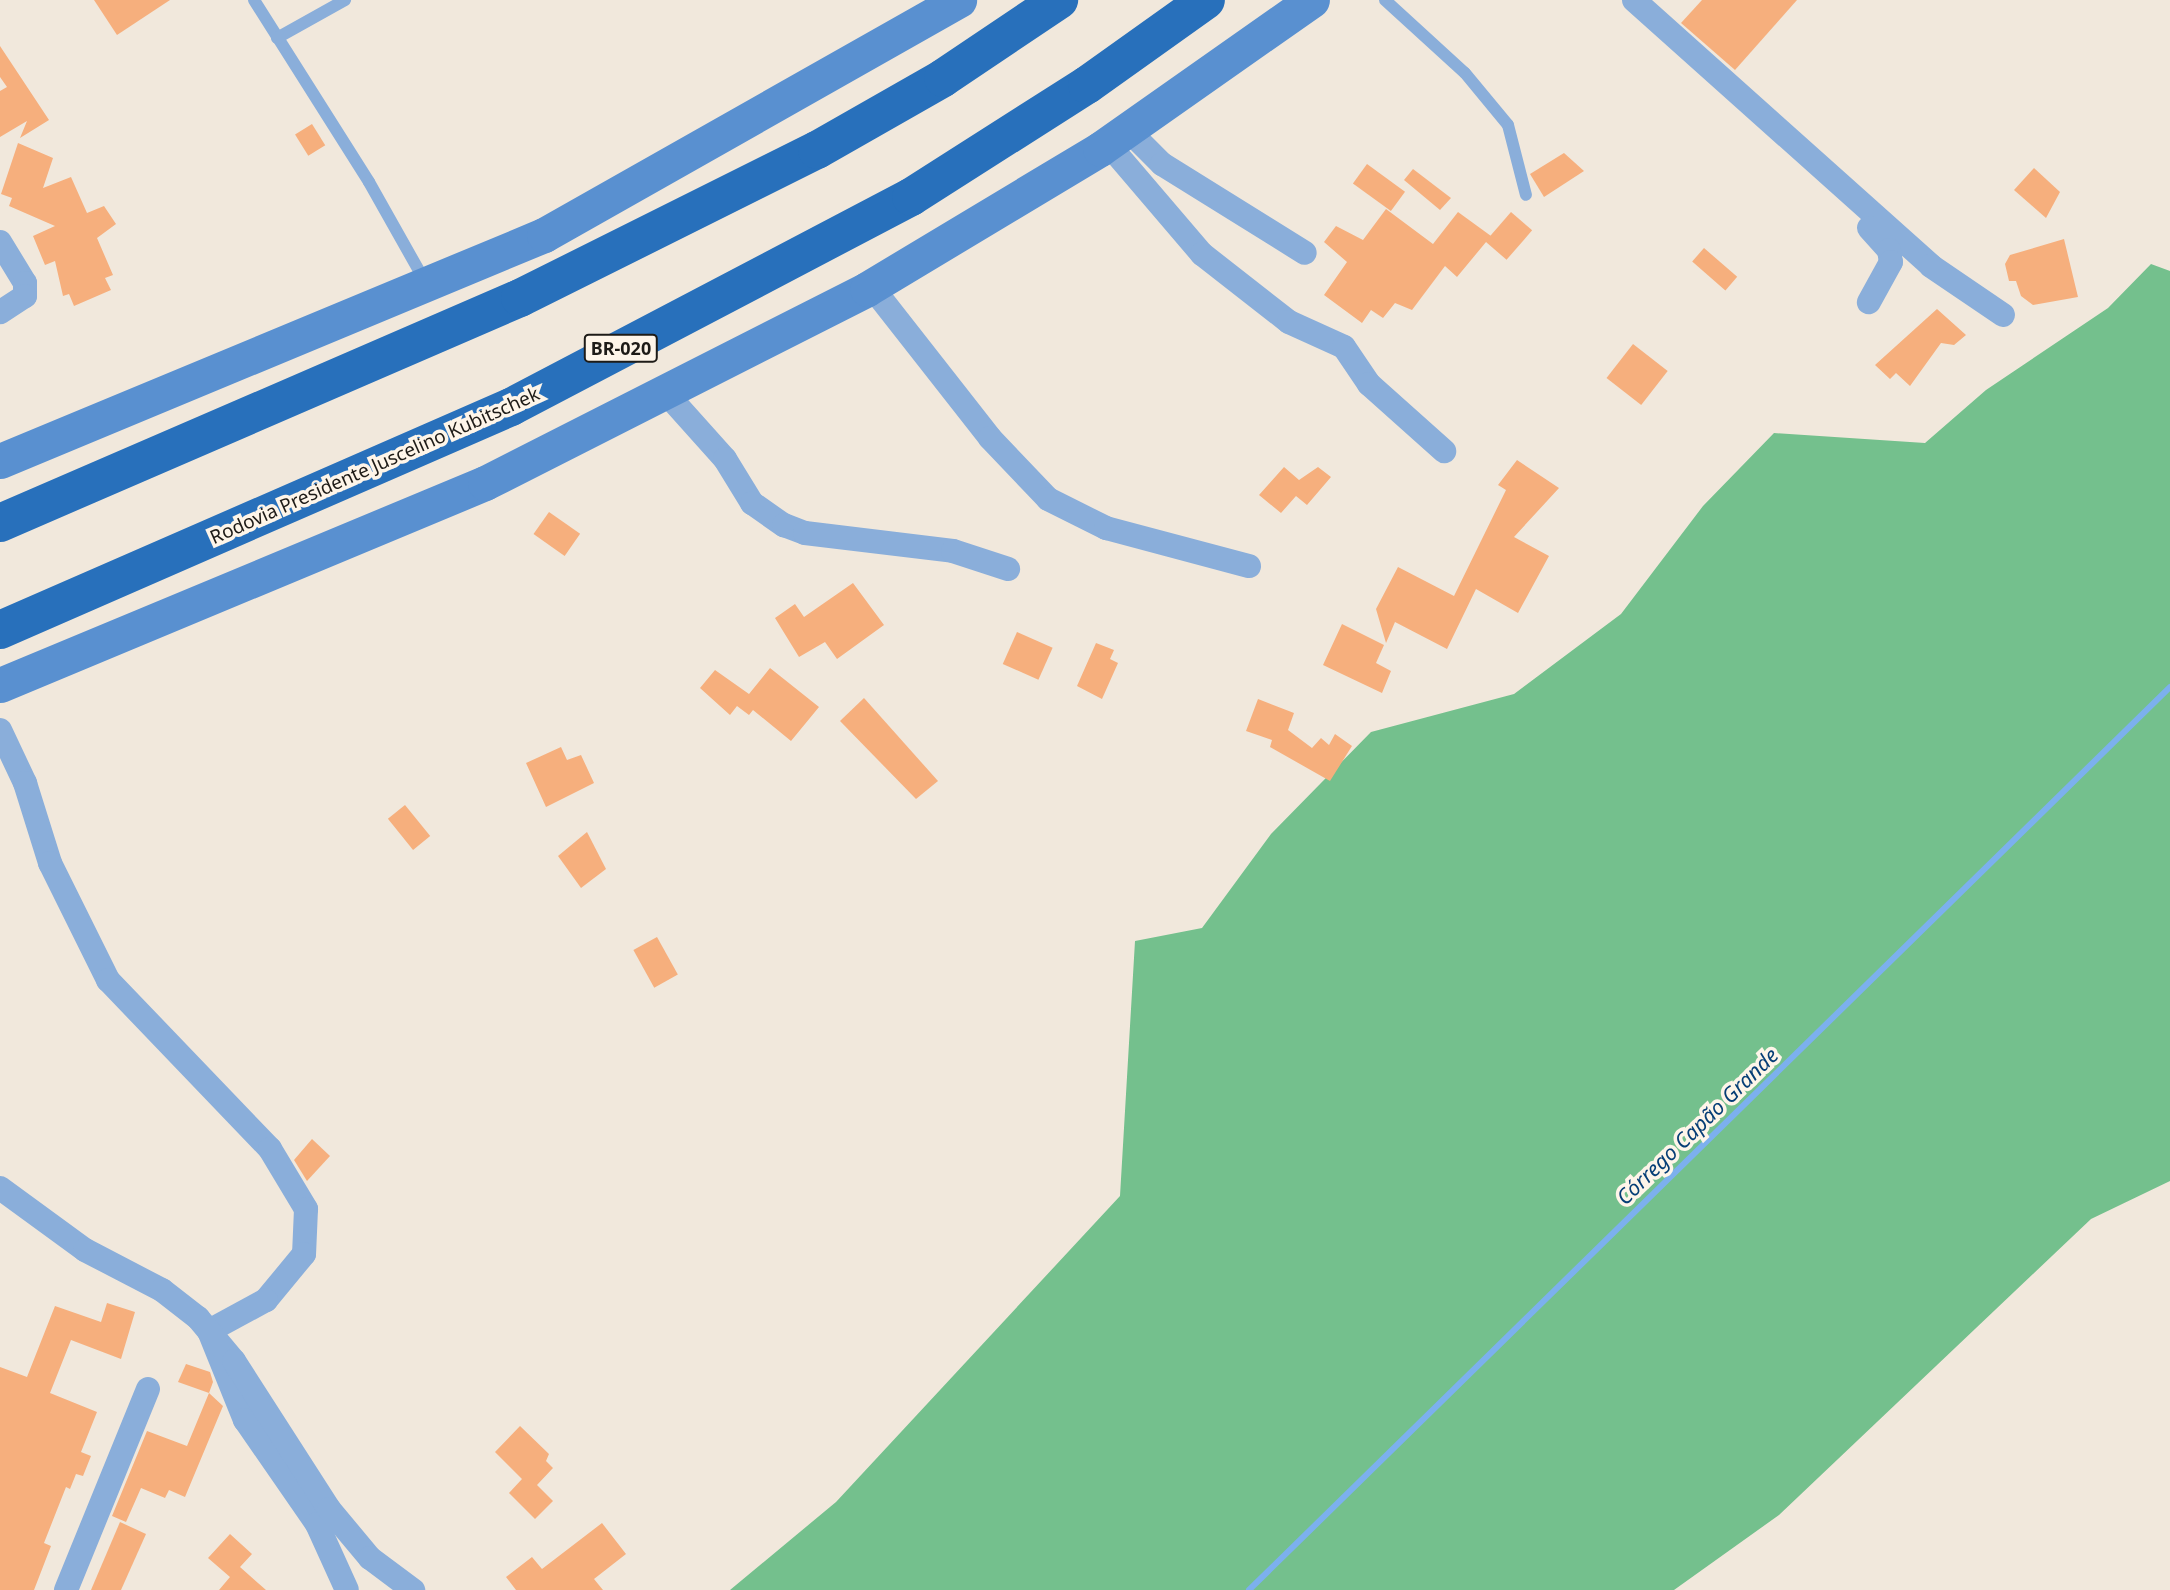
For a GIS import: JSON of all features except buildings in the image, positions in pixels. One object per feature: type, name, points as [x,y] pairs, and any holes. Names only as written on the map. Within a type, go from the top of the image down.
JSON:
[{"type":"highway","points":[[0,523],[520,298],[817,150],[943,78],[1059,0]]},
{"type":"highway","name":"Rodovia Presidente Juscelino Kubitschek","points":[[0,630],[511,407],[911,197],[1087,85],[1206,0]]},
{"type":"main road","points":[[0,461],[428,287],[544,235],[959,0]]},
{"type":"main road","points":[[0,685],[485,483],[871,286],[1118,137],[1312,0]]},
{"type":"street","points":[[1612,0],[1772,138],[1889,250],[1888,276],[1869,302]]},
{"type":"street","points":[[1634,0],[1931,266],[2003,315]]},
{"type":"street","points":[[1118,137],[1305,253]]},
{"type":"street","points":[[1118,137],[1202,254],[1289,322],[1345,347],[1369,384],[1444,451]]},
{"type":"street","points":[[0,242],[24,283],[25,296],[0,312]]},
{"type":"street","points":[[871,286],[989,438],[1048,499],[1106,528],[1249,566]]},
{"type":"street","points":[[665,392],[725,459],[752,503],[784,525],[805,533],[953,551],[1008,569]]},
{"type":"street","points":[[0,730],[25,783],[50,863],[108,980],[270,1149],[306,1209],[304,1254],[266,1300],[209,1331]]},
{"type":"street","points":[[0,1188],[85,1250],[162,1290],[209,1331],[329,1509],[370,1558],[413,1590]]},
{"type":"street","points":[[209,1331],[245,1420],[317,1524],[346,1590]]},
{"type":"street","points":[[66,1590],[148,1389]]},
{"type":"lane","points":[[254,0],[369,182],[428,287]]},
{"type":"lane","points":[[277,38],[345,0]]},
{"type":"lane","points":[[1385,0],[1465,73],[1508,125],[1526,195]]},
{"type":"green space","points":[[2151,264],[2170,271],[2170,1181],[2091,1219],[1779,1515],[1674,1590],[730,1590],[836,1502],[1120,1196],[1135,941],[1202,928],[1271,834],[1371,732],[1514,694],[1621,614],[1703,506],[1774,433],[1925,443],[1986,390],[2108,308]]},
{"type":"waterway","name":"Córrego Capão Grande","points":[[1249,1590],[2170,687]]}]
